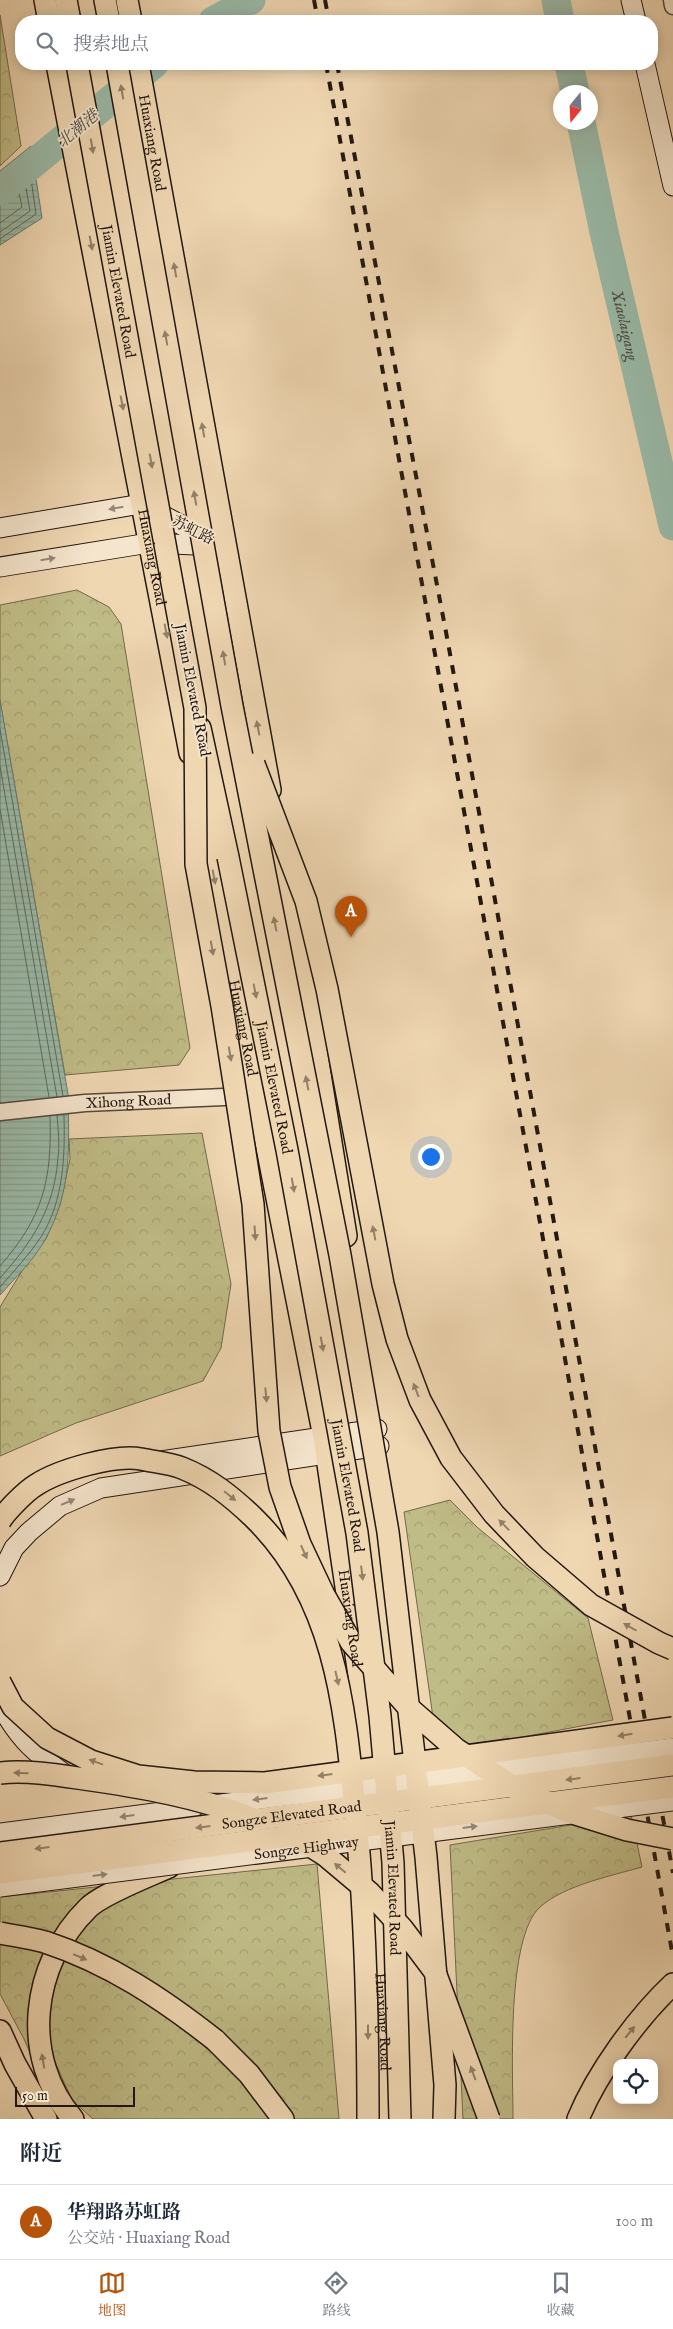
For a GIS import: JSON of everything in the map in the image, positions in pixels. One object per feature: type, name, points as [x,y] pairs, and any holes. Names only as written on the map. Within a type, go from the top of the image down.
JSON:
[{"type":"main road","points":[[45,0],[48,15]]},
{"type":"main road","points":[[66,0],[69,15]]},
{"type":"main road","points":[[105,0],[108,15]]},
{"type":"main road","points":[[631,0],[635,15]]},
{"type":"main road","name":"Huaxiang Road","points":[[58,70],[325,1445],[361,1689],[387,2119]]},
{"type":"main road","name":"Jiamin Elevated Road","points":[[78,70],[196,708],[285,1140],[357,1533],[380,1716],[393,1862],[400,2119]]},
{"type":"main road","name":"Jiamin Elevated Road","points":[[118,70],[232,706],[340,1255],[388,1532],[426,1857],[444,2085],[444,2119]]},
{"type":"main road","name":"Huaxiang Road","points":[[139,70],[224,546],[307,993],[378,1438],[435,1853],[452,2119]]},
{"type":"main road","points":[[646,70],[673,186]]},
{"type":"main road","points":[[0,528],[141,504]]},
{"type":"main road","name":"苏虹路","points":[[141,504],[224,546]]},
{"type":"main road","name":"苏虹路","points":[[0,567],[149,544],[224,546]]},
{"type":"main road","points":[[232,706],[306,900],[327,990],[383,1284],[397,1339],[420,1400],[451,1458],[494,1514],[535,1557],[591,1605],[658,1644],[673,1649]]},
{"type":"main road","points":[[196,708],[196,864],[222,1006],[253,1204],[269,1431],[280,1487],[300,1544],[324,1595],[351,1642],[375,1672],[409,1708],[456,1749],[517,1789],[566,1811],[628,1830],[673,1839]]},
{"type":"main road","points":[[8,1516],[35,1495],[60,1483],[96,1471],[378,1438]]},
{"type":"main road","points":[[0,1576],[14,1548],[29,1532],[60,1506],[101,1488],[325,1445]]},
{"type":"main road","points":[[0,1531],[8,1516],[35,1485],[86,1463],[132,1458],[181,1468],[229,1494],[270,1534],[300,1574],[326,1631],[339,1683],[348,1742],[360,1860],[368,2006],[368,2119]]},
{"type":"main road","points":[[0,1682],[13,1707],[47,1738],[91,1761],[138,1776],[194,1782],[265,1783],[673,1728]]},
{"type":"main road","points":[[0,1704],[13,1728],[37,1755],[82,1785],[193,1808]]},
{"type":"main road","points":[[0,1833],[673,1748]]},
{"type":"main road","name":"Songze Elevated Road","points":[[0,1853],[673,1765]]},
{"type":"main road","points":[[0,1773],[45,1773],[115,1783],[182,1796],[238,1812],[286,1831],[326,1856],[370,1893],[402,1928],[435,1972],[490,2119]]},
{"type":"main road","name":"Songze Elevated Road","points":[[0,1873],[673,1788]]},
{"type":"main road","name":"Songze Highway","points":[[0,1887],[673,1801]]},
{"type":"main road","points":[[73,2119],[62,2107],[45,2072],[39,2040],[39,1999],[47,1971],[66,1933],[89,1906],[131,1884],[172,1866]]},
{"type":"main road","points":[[0,1932],[44,1942],[114,1971],[170,2005],[215,2040],[249,2074],[282,2119]]},
{"type":"main road","points":[[578,2119],[583,2106],[620,2045],[658,1998],[673,1984]]},
{"type":"main road","points":[[0,2031],[15,2064],[46,2119]]},
{"type":"street","points":[[672,0],[673,6]]},
{"type":"street","name":"Xihong Road","points":[[0,1112],[86,1103],[257,1096]]},
{"type":"green space","points":[[0,15],[21,146],[0,166]]},
{"type":"green space","points":[[77,590],[109,607],[121,624],[190,1048],[179,1065],[65,1075],[0,701],[0,605]]},
{"type":"green space","points":[[202,1133],[231,1284],[221,1348],[203,1381],[76,1423],[0,1456],[0,1307],[25,1266],[46,1239],[60,1205],[70,1159],[69,1139]]},
{"type":"green space","points":[[450,1500],[478,1528],[588,1618],[613,1720],[438,1753],[404,1512]]},
{"type":"green space","points":[[631,1815],[642,1867],[589,1882],[562,1893],[540,1907],[529,1923],[521,1947],[514,2007],[513,2119],[463,2119],[450,1845]]},
{"type":"green space","points":[[317,1864],[339,2119],[93,2119],[72,2100],[55,2062],[34,2062],[0,1994],[0,1897]]},
{"type":"water","points":[[31,146],[42,218],[0,245],[0,171]]},
{"type":"water","points":[[0,700],[68,1094],[69,1132],[65,1185],[61,1203],[54,1220],[46,1238],[36,1253],[0,1295]]},
{"type":"waterway","name":"北潮港","points":[[224,15],[251,0]]},
{"type":"waterway","name":"Xiaolaigang","points":[[556,0],[559,15]]},
{"type":"waterway","name":"北潮港","points":[[0,191],[147,70]]},
{"type":"waterway","name":"Xiaolaigang","points":[[570,70],[574,85]]},
{"type":"waterway","name":"Xiaolaigang","points":[[583,130],[604,232],[673,526]]},
{"type":"railway","points":[[314,0],[317,15]]},
{"type":"railway","points":[[325,0],[328,15]]},
{"type":"railway","points":[[327,70],[558,1320],[673,1957]]},
{"type":"railway","points":[[338,70],[446,632],[673,1873]]},
{"type":"place","name":"华翔路苏虹路","points":[[351,937]]}]
